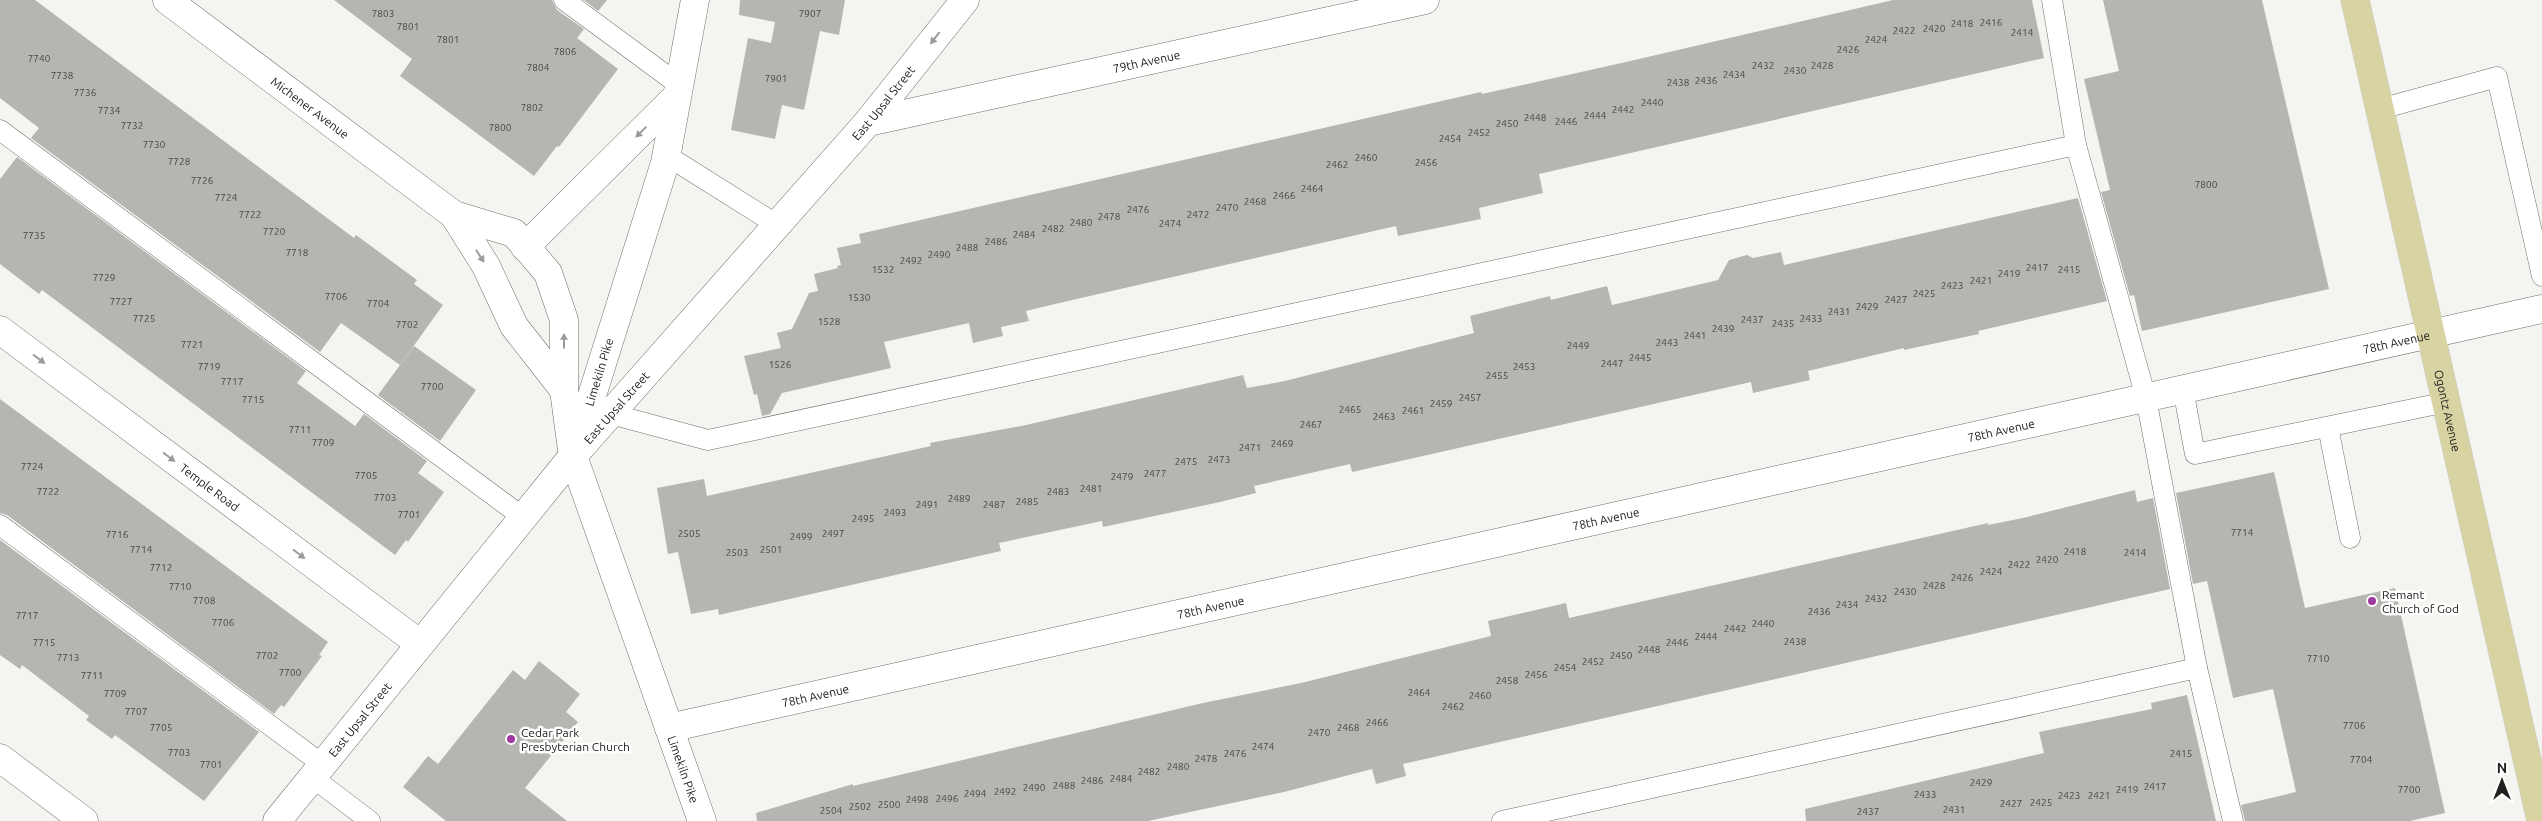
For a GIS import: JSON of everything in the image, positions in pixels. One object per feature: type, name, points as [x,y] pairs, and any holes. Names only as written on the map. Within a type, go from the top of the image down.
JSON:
[{"type":"main road","name":"Ogontz Avenue","points":[[2355,0],[2542,821]]},
{"type":"street","name":"Michener Avenue","points":[[167,0],[454,215],[514,233],[548,273],[564,320],[564,390],[573,456]]},
{"type":"street","name":"Limekiln Pike","points":[[695,0],[666,155],[573,456],[702,821]]},
{"type":"street","name":"East Upsal Street","points":[[277,821],[573,456],[779,226],[868,122],[965,0]]},
{"type":"street","name":"79th Avenue","points":[[868,122],[1425,0]]},
{"type":"street","points":[[525,246],[677,91]]},
{"type":"street","name":"Michener Avenue","points":[[454,215],[486,266],[514,326],[564,390]]},
{"type":"street","name":"78th Avenue","points":[[669,728],[2542,309]]},
{"type":"street","name":"Temple Road","points":[[0,330],[420,644]]},
{"type":"street","points":[[0,758],[84,821]]},
{"type":"lane","points":[[564,0],[677,91]]},
{"type":"lane","points":[[2052,0],[2076,145],[2146,398],[2197,668],[2233,821]]},
{"type":"lane","points":[[2380,108],[2497,77],[2542,276]]},
{"type":"lane","points":[[0,130],[524,518]]},
{"type":"lane","points":[[611,414],[708,440],[2076,145]]},
{"type":"lane","points":[[666,155],[779,226]]},
{"type":"lane","points":[[2183,389],[2195,454],[2447,402]]},
{"type":"lane","points":[[2328,427],[2350,538]]},
{"type":"lane","points":[[0,525],[317,771],[370,821]]},
{"type":"lane","points":[[1502,821],[2197,668]]},
{"type":"building","points":[[0,0],[35,0],[354,238],[356,235],[417,280],[414,284],[443,305],[400,365],[341,323],[320,352],[31,138],[39,128],[0,98]]},
{"type":"building","points":[[334,0],[552,0],[557,10],[584,29],[577,38],[618,69],[559,147],[557,146],[534,176],[400,76],[412,59]]},
{"type":"building","points":[[584,0],[607,0],[598,11]]},
{"type":"building","points":[[740,0],[845,0],[839,35],[820,31],[804,110],[782,105],[775,139],[731,130],[748,38],[771,43],[775,22],[739,15]]},
{"type":"building","points":[[1893,0],[2032,0],[2044,58],[1539,174],[1543,193],[1479,208],[1481,219],[1398,236],[1396,226],[1026,311],[1029,321],[1001,327],[1003,336],[973,343],[969,323],[884,342],[891,368],[782,393],[770,414],[762,416],[757,394],[754,395],[744,356],[781,348],[777,333],[792,329],[809,293],[818,291],[814,274],[838,268],[837,266],[841,265],[837,248],[861,243],[859,234],[1481,92],[1482,94],[1626,62]]},
{"type":"building","points":[[2103,0],[2262,0],[2329,289],[2142,331],[2134,295],[2130,296],[2101,192],[2110,190],[2084,79],[2119,71]]},
{"type":"building","points":[[17,157],[306,371],[297,383],[355,426],[364,414],[427,461],[418,473],[444,492],[408,542],[406,540],[395,555],[42,290],[39,294],[0,264],[0,179]]},
{"type":"building","points":[[2078,198],[2107,301],[1978,331],[1979,334],[1904,350],[1904,348],[1808,371],[1810,380],[1753,393],[1751,382],[1352,472],[1350,464],[1254,486],[1256,493],[1220,502],[1103,527],[1102,521],[999,543],[1001,551],[719,615],[718,609],[691,614],[678,552],[668,554],[657,488],[704,479],[707,496],[931,446],[930,443],[1026,425],[1243,375],[1247,388],[1285,381],[1474,333],[1470,316],[1550,296],[1551,300],[1607,286],[1612,305],[1718,280],[1729,260],[1747,255],[1753,258],[1781,252],[1784,265]]},
{"type":"building","points":[[414,346],[476,390],[440,441],[378,395]]},
{"type":"building","points":[[0,399],[328,642],[319,655],[322,656],[284,707],[281,705],[274,714],[7,515],[0,513]]},
{"type":"building","points":[[2274,472],[2305,608],[2395,588],[2445,813],[2410,821],[2245,821],[2241,805],[2296,792],[2273,689],[2233,698],[2207,581],[2193,584],[2176,493]]},
{"type":"building","points":[[2135,490],[2137,502],[2153,498],[2170,589],[1403,764],[1406,776],[1376,784],[1372,769],[1284,792],[1148,821],[757,821],[756,813],[853,784],[853,786],[1203,703],[1301,683],[1491,636],[1488,621],[1566,603],[1569,618],[1988,523],[1988,525],[2023,518]]},
{"type":"building","points":[[0,540],[259,732],[204,801],[115,735],[112,739],[86,720],[89,716],[22,665],[20,669],[0,655]]},
{"type":"building","name":"Cedar Park Presbyterian Church","points":[[539,661],[580,694],[566,712],[578,722],[525,788],[567,821],[446,821],[403,787],[428,756],[438,764],[513,670],[525,680]]},
{"type":"building","points":[[2187,695],[2216,821],[1806,821],[1805,809],[2044,753],[2039,732],[2152,709],[2151,703]]},
{"type":"place","name":"Remant Church of God","points":[[2372,601]]},
{"type":"place","name":"Cedar Park Presbyterian Church","points":[[511,739]]}]
